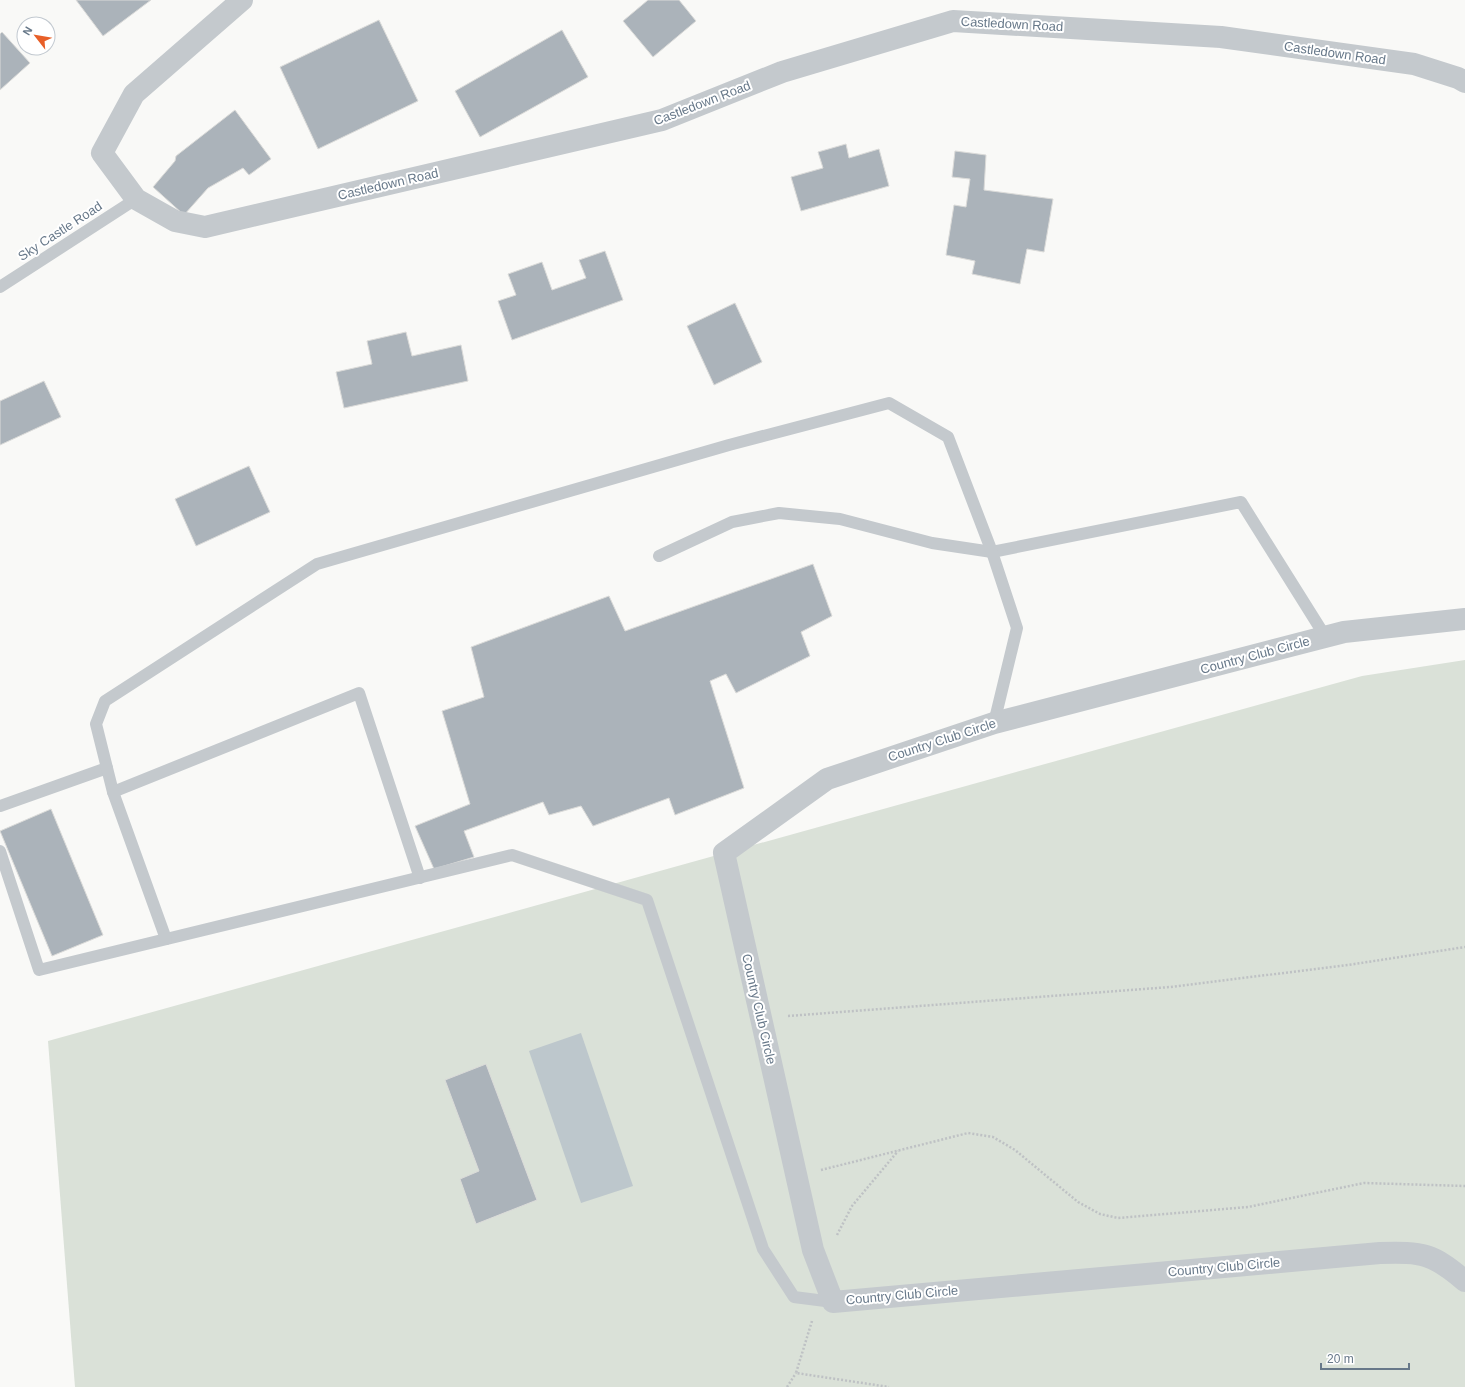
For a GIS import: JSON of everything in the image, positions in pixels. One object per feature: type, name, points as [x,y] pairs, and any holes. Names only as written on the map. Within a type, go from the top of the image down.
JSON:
[{"type":"street","name":"Castledown Road","points":[[242,0],[134,94],[102,153],[136,199],[175,221],[204,226],[662,120],[782,72],[953,21],[1221,37],[1414,64],[1458,78],[1465,82]]},
{"type":"street","name":"Country Club Circle","points":[[1465,619],[1344,632],[1325,636],[994,723],[827,779],[724,853],[796,1177],[813,1250],[820,1268],[824,1301],[1403,1252],[1424,1254],[1443,1263],[1465,1281]]},
{"type":"lane","name":"Sky Castle Road","points":[[0,287],[136,199]]},
{"type":"lane","points":[[166,940],[113,792],[96,724],[105,701],[317,564],[722,447],[889,403],[948,437],[992,552],[1018,628],[994,723]]},
{"type":"lane","points":[[659,556],[732,522],[779,513],[840,519],[932,543],[992,552],[1241,502],[1325,636]]},
{"type":"lane","points":[[113,792],[359,693],[420,878]]},
{"type":"lane","points":[[0,806],[107,768]]},
{"type":"lane","points":[[0,851],[39,970],[512,855],[647,900],[763,1249],[794,1297],[824,1301]]},
{"type":"path","points":[[761,1018],[1170,987],[1348,965],[1465,947]]},
{"type":"path","points":[[796,1177],[968,1133],[993,1136],[1015,1150],[1078,1202],[1100,1214],[1118,1218],[1248,1207],[1364,1183],[1465,1186]]},
{"type":"path","points":[[820,1268],[852,1206],[899,1150]]},
{"type":"path","points":[[787,1387],[796,1373],[812,1322],[824,1301]]},
{"type":"path","points":[[796,1373],[889,1387]]},
{"type":"shaded area","points":[[1465,660],[1465,1387],[75,1387],[48,1041],[1362,676]]},
{"type":"shaded area","points":[[581,1033],[633,1186],[581,1203],[529,1051]]},
{"type":"building","points":[[76,0],[151,0],[103,36]]},
{"type":"building","points":[[648,0],[679,0],[696,21],[653,57],[623,21]]},
{"type":"building","points":[[379,20],[418,101],[318,149],[280,67]]},
{"type":"building","points":[[562,30],[588,77],[480,137],[455,91]]},
{"type":"building","points":[[2,32],[16,48],[16,56],[24,56],[30,63],[0,90],[0,34]]},
{"type":"building","points":[[235,110],[271,159],[249,175],[243,168],[208,188],[184,215],[153,187],[175,161],[176,156]]},
{"type":"building","points":[[846,144],[849,158],[879,149],[889,186],[801,211],[791,177],[823,168],[818,152]]},
{"type":"building","points":[[955,151],[986,155],[984,190],[1053,199],[1044,252],[1027,249],[1020,284],[972,274],[975,261],[946,255],[954,205],[966,207],[970,179],[952,177]]},
{"type":"building","points":[[605,251],[623,300],[512,340],[498,301],[516,295],[508,274],[542,262],[552,290],[586,278],[579,260]]},
{"type":"building","points":[[735,303],[762,362],[714,385],[687,326]]},
{"type":"building","points":[[406,332],[412,356],[461,345],[468,381],[344,408],[336,372],[372,364],[367,341]]},
{"type":"building","points":[[44,381],[61,417],[0,445],[0,401]]},
{"type":"building","points":[[249,466],[270,512],[196,546],[175,499]]},
{"type":"building","points":[[813,564],[832,616],[801,632],[810,656],[736,693],[726,674],[710,681],[744,788],[675,815],[669,798],[593,826],[581,806],[549,815],[543,802],[464,831],[474,857],[434,869],[415,826],[470,804],[442,711],[484,697],[471,647],[609,596],[625,631]]},
{"type":"building","points":[[51,809],[103,935],[52,956],[0,831]]},
{"type":"building","points":[[486,1064],[537,1200],[476,1224],[460,1179],[479,1171],[445,1080]]}]
